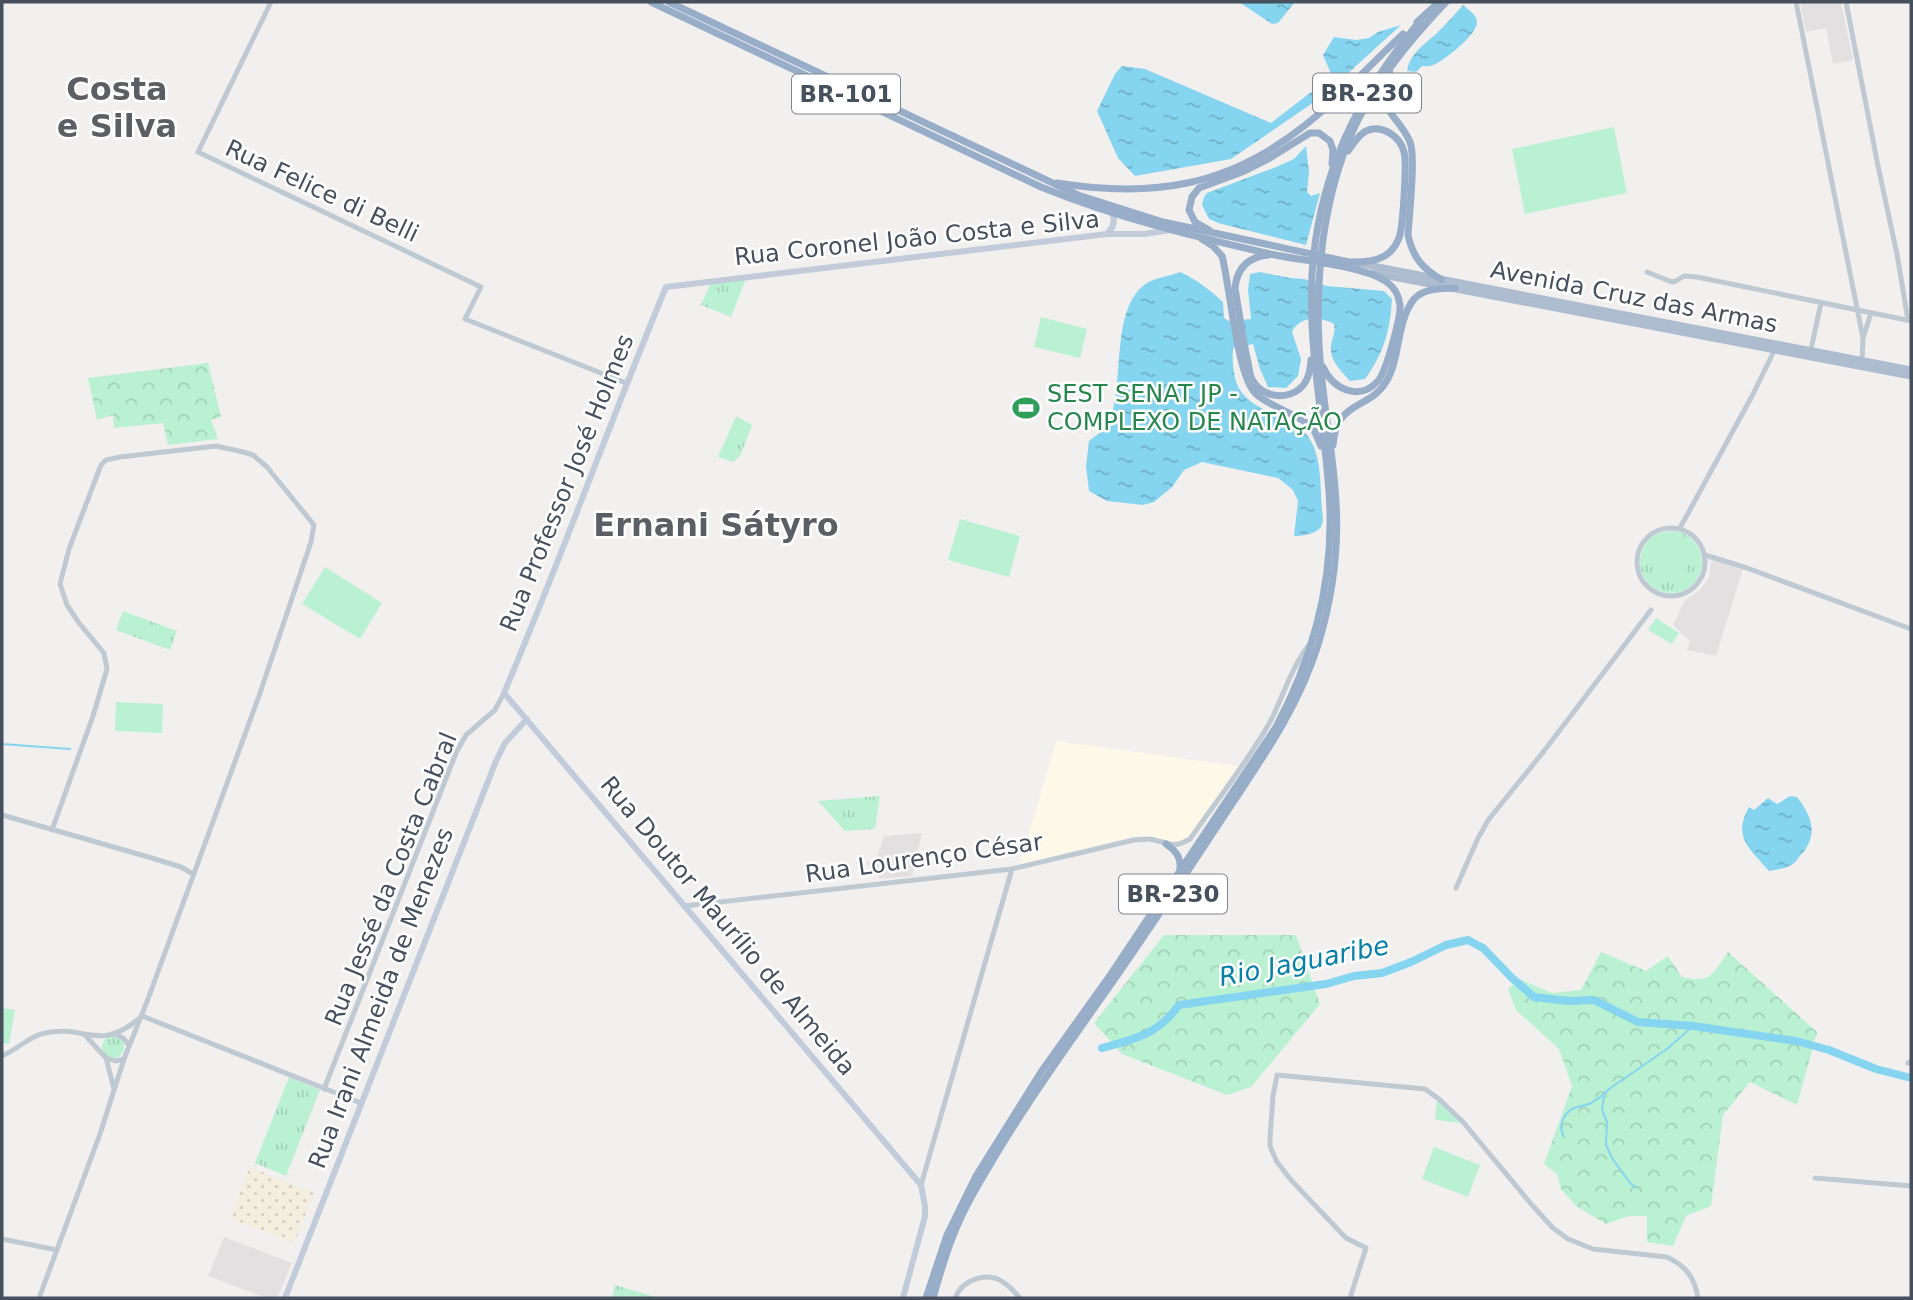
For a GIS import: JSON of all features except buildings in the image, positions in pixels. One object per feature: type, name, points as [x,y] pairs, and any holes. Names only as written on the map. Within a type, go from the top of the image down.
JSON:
[{"type":"highway","name":"BR-101","points":[[651,2],[1041,187],[1087,206],[1276,255],[1367,272],[1389,284],[1396,293],[1400,312],[1381,377],[1370,388],[1363,390],[1341,388],[1330,380],[1320,360]]},
{"type":"highway","name":"BR-101","points":[[669,2],[1045,181],[1105,205],[1222,236],[1349,262]]},
{"type":"highway","points":[[1045,181],[1095,189],[1139,189],[1180,185],[1227,171],[1276,146],[1305,125],[1439,2]]},
{"type":"highway","points":[[1320,360],[1315,331],[1329,192],[1350,136],[1367,104],[1399,55],[1446,2]]},
{"type":"highway","name":"BR-230","points":[[1329,192],[1331,174],[1362,102],[1385,64],[1420,21]]},
{"type":"highway","points":[[1399,55],[1387,80],[1384,97],[1390,114],[1412,148],[1408,235],[1415,256],[1422,266],[1443,281]]},
{"type":"highway","points":[[1342,160],[1361,135],[1373,130],[1387,131],[1393,135],[1404,149],[1405,157],[1401,228],[1395,246],[1385,256],[1372,261],[1349,262]]},
{"type":"highway","points":[[1222,236],[1202,227],[1191,216],[1189,210],[1192,197],[1199,188],[1242,172],[1314,132],[1326,137],[1332,145],[1331,174]]},
{"type":"highway","points":[[1195,235],[1213,246],[1222,256],[1237,319],[1244,376],[1252,391],[1308,424],[1318,438],[1329,463]]},
{"type":"highway","points":[[1237,319],[1235,288],[1242,266],[1263,255],[1276,255]]},
{"type":"highway","points":[[1329,463],[1336,427],[1344,415],[1377,392],[1387,381],[1407,314],[1415,298],[1426,291],[1455,288]]},
{"type":"highway","name":"BR-230","points":[[933,1298],[953,1234],[989,1166],[1051,1070],[1149,930],[1294,706],[1317,646],[1329,604],[1335,560],[1336,499],[1312,342],[1315,331]]},
{"type":"highway","points":[[1242,348],[1257,386],[1269,393],[1286,396],[1299,390],[1306,382],[1312,342]]},
{"type":"highway","name":"BR-230","points":[[926,1298],[947,1235],[976,1176],[1041,1072],[1111,974],[1276,727],[1297,684],[1322,602],[1329,548],[1329,463],[1320,360]]},
{"type":"highway","points":[[1166,844],[1180,858],[1178,874]]},
{"type":"main road","points":[[1107,234],[1114,220],[1112,213]]},
{"type":"main road","name":"Rua Coronel João Costa e Silva","points":[[666,287],[1107,234],[1144,234],[1173,230]]},
{"type":"main road","name":"Avenida Cruz das Armas","points":[[1349,262],[1810,354],[1911,370]]},
{"type":"main road","name":"Avenida Cruz das Armas","points":[[1367,272],[1810,354]]},
{"type":"main road","name":"Rua Professor José Holmes","points":[[504,693],[666,287]]},
{"type":"main road","name":"Avenida Cruz das Armas","points":[[1862,363],[1911,376]]},
{"type":"main road","name":"Rua Doutor Maurílio de Almeida","points":[[504,693],[921,1185]]},
{"type":"main road","name":"Rua Irani Almeida de Menezes","points":[[285,1298],[498,755],[527,719]]},
{"type":"main road","points":[[903,1298],[925,1216],[921,1185]]},
{"type":"street","name":"Rua Felice di Belli","points":[[271,2],[198,152],[481,287],[465,319],[626,383]]},
{"type":"street","points":[[1796,2],[1863,338],[1862,363]]},
{"type":"street","points":[[1647,272],[1672,282],[1690,276],[1910,321],[1846,2]]},
{"type":"street","points":[[1810,354],[1821,303]]},
{"type":"street","points":[[1863,338],[1871,313]]},
{"type":"street","points":[[1680,528],[1775,349]]},
{"type":"street","points":[[39,1298],[306,561],[314,525],[260,460],[253,456],[216,446],[120,457],[106,460],[99,468],[69,549],[60,584],[67,605],[104,653],[107,668],[93,716],[52,830]]},
{"type":"street","points":[[1680,528],[1696,538],[1702,546],[1706,565],[1696,586],[1686,593],[1663,596],[1652,591],[1638,572],[1639,549],[1657,530],[1680,528]]},
{"type":"street","points":[[1705,555],[1911,629]]},
{"type":"street","points":[[1456,888],[1489,819],[1651,610]]},
{"type":"street","points":[[1166,844],[1178,844],[1190,839],[1262,736],[1301,655],[1311,642]]},
{"type":"street","name":"Rua Jessé da Costa Cabral","points":[[324,1089],[462,740],[495,710],[504,693]]},
{"type":"street","points":[[2,816],[158,860],[193,874]]},
{"type":"street","name":"Rua Lourenço César","points":[[684,906],[1012,869],[1134,840],[1150,839],[1166,844]]},
{"type":"street","points":[[921,1185],[1012,869]]},
{"type":"street","points":[[142,1016],[361,1102]]},
{"type":"street","points":[[2,1056],[43,1033],[107,1036],[130,1026],[142,1016]]},
{"type":"street","points":[[115,1034],[129,1045]]},
{"type":"street","points":[[85,1035],[106,1058],[114,1091]]},
{"type":"street","points":[[101,1051],[107,1036]]},
{"type":"street","points":[[106,1058],[124,1059]]},
{"type":"street","points":[[1350,1298],[1366,1248],[1346,1238],[1277,1162],[1270,1146],[1270,1138],[1273,1096],[1278,1075],[1425,1089],[1463,1122],[1553,1228],[1568,1239],[1593,1249],[1667,1257],[1678,1262],[1693,1278],[1698,1298]]},
{"type":"street","points":[[1815,1178],[1911,1186]]},
{"type":"street","points":[[2,1239],[57,1251]]},
{"type":"street","points":[[956,1298],[961,1287],[976,1279],[991,1278],[1005,1283],[1020,1298]]},
{"type":"shaded area","points":[[1800,2],[1841,2],[1853,60],[1833,64],[1826,28],[1806,32]]},
{"type":"shaded area","points":[[1714,560],[1742,570],[1716,656],[1687,650],[1690,641],[1673,625],[1685,600],[1699,591],[1709,578],[1711,562]]},
{"type":"shaded area","points":[[1056,741],[1238,766],[1190,836],[1179,843],[1140,835],[1020,864]]},
{"type":"shaded area","points":[[922,833],[912,876],[881,879],[867,863],[877,857],[884,836]]},
{"type":"shaded area","points":[[224,1237],[292,1263],[277,1298],[267,1298],[208,1276]]},
{"type":"green space","points":[[1614,127],[1627,193],[1525,214],[1512,149]]},
{"type":"green space","points":[[744,279],[731,317],[701,305],[711,283]]},
{"type":"green space","points":[[1041,317],[1087,329],[1080,358],[1034,347]]},
{"type":"green space","points":[[208,363],[221,417],[211,420],[218,439],[168,445],[163,423],[114,428],[113,415],[97,420],[88,378]]},
{"type":"green space","points":[[736,416],[752,425],[740,456],[733,462],[718,457]]},
{"type":"green space","points":[[960,519],[1020,536],[1009,577],[948,560]]},
{"type":"green space","points":[[1671,531],[1693,540],[1702,562],[1693,584],[1671,593],[1649,584],[1640,562],[1649,540]]},
{"type":"green space","points":[[1681,544],[1681,555],[1659,556],[1658,545]]},
{"type":"green space","points":[[1685,564],[1686,577],[1658,579],[1657,566]]},
{"type":"green space","points":[[325,567],[382,603],[360,639],[302,604]]},
{"type":"green space","points":[[123,611],[177,631],[170,650],[116,630]]},
{"type":"green space","points":[[1656,618],[1679,633],[1672,644],[1648,630]]},
{"type":"green space","points":[[116,702],[163,704],[162,733],[115,731]]},
{"type":"green space","points":[[880,796],[875,829],[845,831],[818,801]]},
{"type":"green space","points":[[1164,935],[1296,935],[1320,1004],[1251,1087],[1227,1095],[1122,1054],[1094,1023]]},
{"type":"green space","points":[[1601,952],[1646,971],[1668,956],[1682,977],[1699,979],[1710,975],[1728,952],[1817,1032],[1797,1105],[1750,1082],[1723,1115],[1711,1206],[1686,1216],[1673,1246],[1647,1242],[1647,1216],[1629,1216],[1606,1224],[1576,1206],[1561,1189],[1557,1174],[1544,1164],[1572,1086],[1559,1049],[1516,1010],[1508,989],[1519,979],[1552,993],[1581,990]]},
{"type":"green space","points":[[2,1008],[15,1010],[9,1044],[2,1043]]},
{"type":"green space","points":[[113,1036],[121,1039],[124,1047],[121,1055],[113,1058],[105,1055],[102,1047],[105,1039]]},
{"type":"green space","points":[[289,1077],[320,1090],[286,1176],[255,1163]]},
{"type":"green space","points":[[1437,1098],[1462,1123],[1435,1120]]},
{"type":"green space","points":[[1434,1147],[1480,1165],[1468,1197],[1422,1179]]},
{"type":"green space","points":[[615,1285],[659,1298],[612,1298]]},
{"type":"sand","points":[[250,1167],[314,1193],[294,1243],[230,1218]]},
{"type":"water","points":[[1239,2],[1295,2],[1278,23],[1272,24]]},
{"type":"water","points":[[1463,5],[1477,19],[1472,33],[1452,53],[1438,62],[1422,66],[1416,72],[1407,71],[1415,53]]},
{"type":"water","points":[[1401,25],[1323,96],[1231,159],[1135,176],[1118,158],[1097,111],[1115,74],[1122,66],[1145,69],[1271,123],[1332,76],[1323,55],[1334,37],[1356,40],[1369,38],[1378,32]]},
{"type":"water","points":[[1306,146],[1309,172],[1307,192],[1311,196],[1320,193],[1306,245],[1209,219],[1202,205],[1207,193],[1294,159]]},
{"type":"water","points":[[1180,272],[1203,285],[1223,302],[1224,318],[1229,321],[1251,319],[1248,290],[1250,274],[1260,272],[1304,279],[1327,286],[1384,291],[1392,299],[1385,341],[1365,379],[1350,381],[1337,365],[1331,351],[1334,324],[1323,320],[1305,320],[1292,332],[1301,359],[1298,376],[1286,388],[1268,387],[1253,344],[1233,348],[1233,369],[1240,390],[1255,404],[1300,428],[1312,443],[1319,470],[1323,518],[1321,527],[1314,532],[1294,536],[1298,501],[1293,490],[1278,478],[1202,462],[1184,470],[1172,487],[1154,502],[1143,505],[1107,501],[1089,491],[1086,466],[1089,441],[1107,426],[1114,408],[1126,313],[1133,297],[1144,285]]},
{"type":"water","points":[[1790,796],[1797,797],[1807,812],[1812,827],[1809,842],[1794,863],[1769,871],[1746,842],[1742,827],[1744,818],[1749,807],[1754,810],[1768,798],[1777,804]]},
{"type":"waterway","points":[[2,744],[70,749]]},
{"type":"waterway","name":"Rio Jaguaribe","points":[[1102,1048],[1136,1038],[1154,1029],[1179,1005],[1326,984],[1354,976],[1382,973],[1446,945],[1468,940],[1483,948],[1534,997],[1568,1001],[1594,1000],[1638,1022],[1693,1026],[1796,1041],[1829,1050],[1876,1069],[1911,1078]]},
{"type":"waterway","points":[[1564,1137],[1562,1121],[1570,1111],[1598,1098],[1667,1049],[1693,1026]]},
{"type":"waterway","points":[[1604,1097],[1602,1110],[1607,1122],[1606,1145],[1630,1183],[1637,1188]]},
{"type":"place","name":"SEST SENAT JP - COMPLEXO DE NATAÇÃO","points":[[1026,408]]},
{"type":"district","name":"Costa e Silva","points":[[117,108]]},
{"type":"district","name":"Ernani Sátyro","points":[[716,525]]}]
